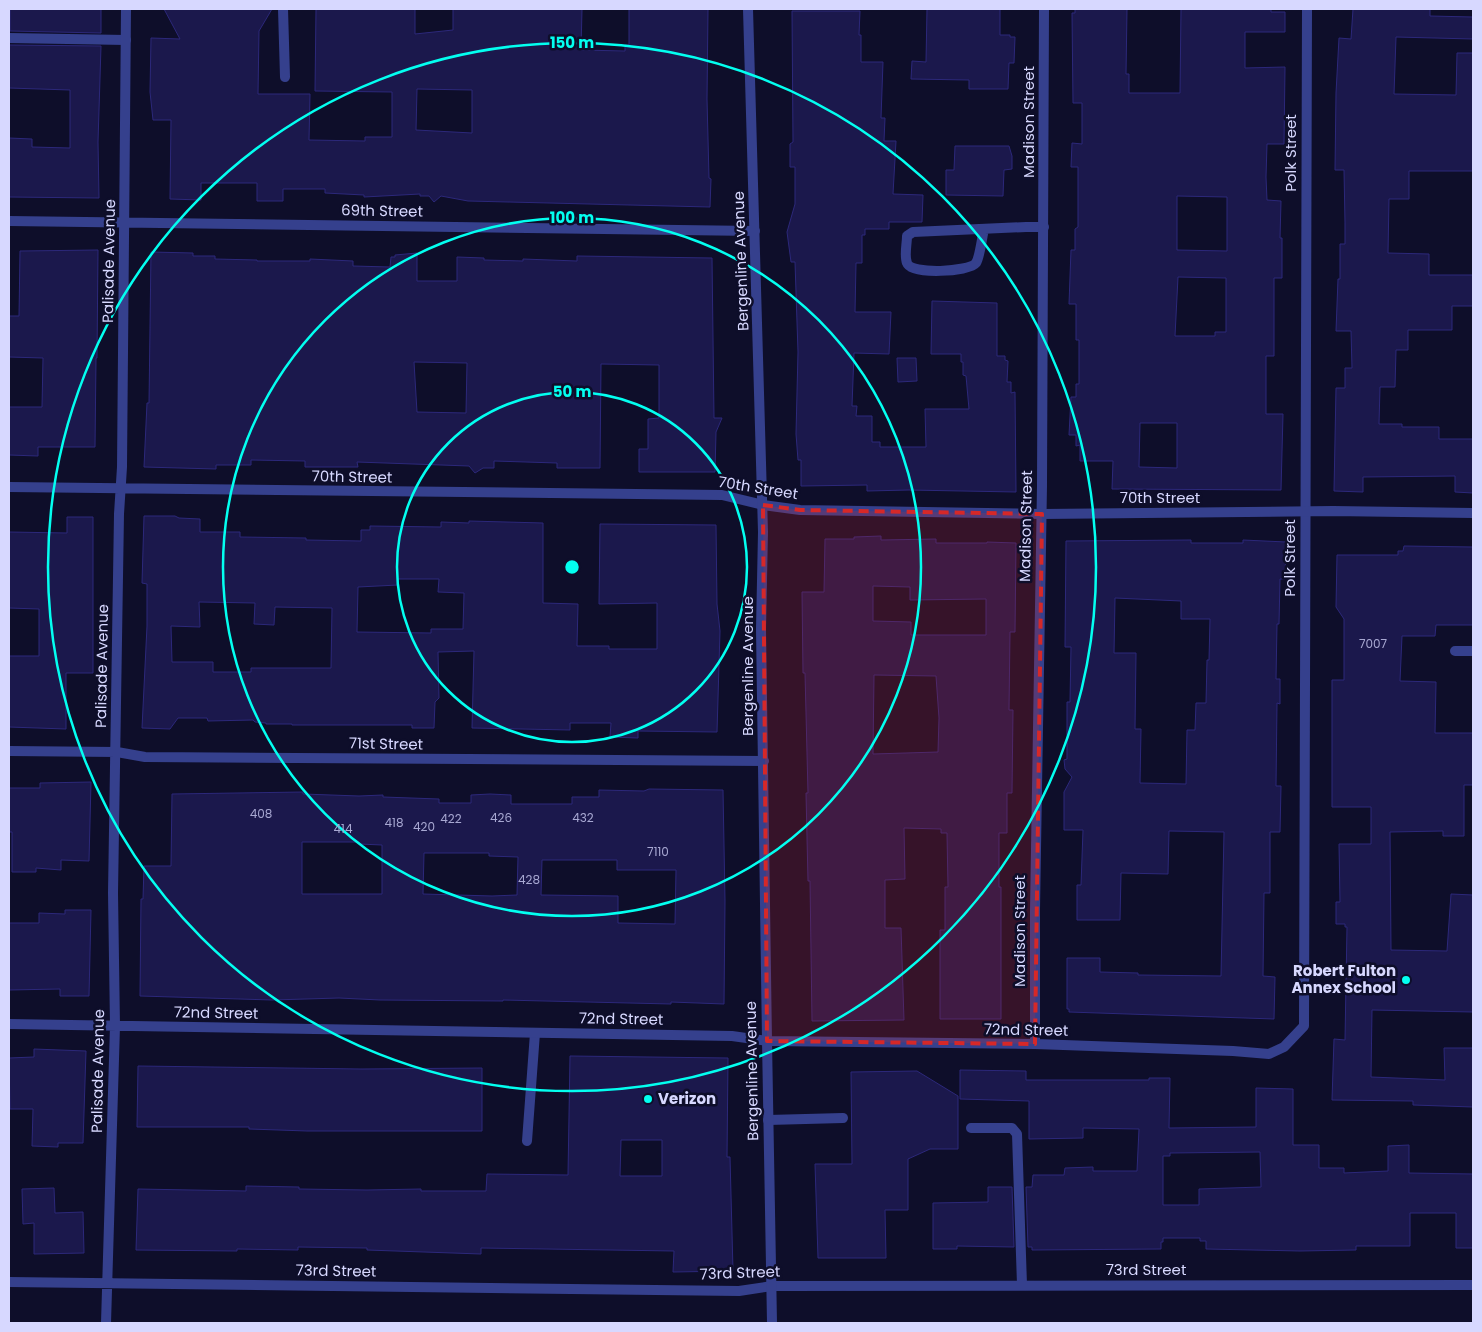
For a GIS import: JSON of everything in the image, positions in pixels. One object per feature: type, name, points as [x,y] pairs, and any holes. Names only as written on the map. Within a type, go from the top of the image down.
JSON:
[{"type":"street","name":"Palisade Avenue","points":[[106,1323],[115,1026],[113,893],[119,514],[122,489],[126,9]]},
{"type":"street","points":[[283,9],[285,77]]},
{"type":"street","name":"Bergenline Avenue","points":[[748,9],[763,505],[761,629],[772,1323]]},
{"type":"street","name":"Madison Street","points":[[1035,1044],[1035,910],[1042,514],[1044,9]]},
{"type":"street","name":"Polk Street","points":[[1233,1051],[1269,1054],[1284,1047],[1304,1026],[1307,9]]},
{"type":"street","points":[[9,38],[126,40]]},
{"type":"street","name":"69th Street","points":[[9,222],[755,231]]},
{"type":"street","points":[[984,229],[977,261],[972,266],[965,269],[920,270],[910,267],[907,263],[907,236],[913,232],[984,229],[1044,227]]},
{"type":"street","name":"70th Street","points":[[9,487],[722,495],[763,505],[800,510],[1042,514],[1473,513]]},
{"type":"street","points":[[1456,651],[1473,651]]},
{"type":"street","name":"71st Street","points":[[9,751],[116,752],[145,757],[764,761]]},
{"type":"street","name":"72nd Street","points":[[9,1024],[732,1036],[767,1041],[1035,1044],[1233,1051]]},
{"type":"street","points":[[527,1141],[534,1032]]},
{"type":"street","points":[[768,1120],[842,1118]]},
{"type":"street","points":[[970,1128],[1012,1128],[1017,1134],[1022,1285]]},
{"type":"street","name":"73rd Street","points":[[9,1282],[739,1291],[772,1286],[1473,1284]]},
{"type":"highlighted area","points":[[763,505],[800,510],[1042,514],[1035,1044],[767,1041]]},
{"type":"building","points":[[10,9],[101,9],[101,33],[10,31]]},
{"type":"building","points":[[164,9],[272,9],[259,31],[258,94],[310,94],[309,140],[365,141],[365,137],[392,137],[392,92],[315,91],[316,9],[415,9],[415,34],[453,30],[453,9],[582,9],[581,50],[625,51],[625,45],[629,45],[629,9],[708,9],[707,99],[709,178],[711,179],[710,207],[468,201],[441,196],[434,202],[429,196],[420,196],[420,194],[364,197],[364,195],[325,193],[325,189],[283,189],[283,201],[257,201],[257,183],[201,183],[201,200],[170,199],[171,120],[153,120],[150,92],[151,38],[180,39]],"holes":[[[417,89],[472,90],[472,133],[416,130]]]},
{"type":"building","points":[[927,9],[1000,9],[1000,35],[1015,37],[1014,63],[1009,63],[1008,89],[969,89],[969,80],[911,79],[912,61],[926,62]]},
{"type":"building","points":[[1075,9],[1127,9],[1126,74],[1129,74],[1129,93],[1180,93],[1181,9],[1271,9],[1271,12],[1285,12],[1285,32],[1245,32],[1245,68],[1285,67],[1284,144],[1267,144],[1266,177],[1267,200],[1281,201],[1282,278],[1274,278],[1274,356],[1266,356],[1266,414],[1283,414],[1281,490],[1112,489],[1113,461],[1080,461],[1080,445],[1076,446],[1076,435],[1069,435],[1071,397],[1076,397],[1076,384],[1079,384],[1079,340],[1076,340],[1076,304],[1069,304],[1071,250],[1075,250],[1075,229],[1078,227],[1078,167],[1071,167],[1072,143],[1082,144],[1082,103],[1073,103],[1072,13],[1075,13]],"holes":[[[1177,196],[1227,197],[1227,251],[1177,250]],[[1178,277],[1226,278],[1226,332],[1215,332],[1215,336],[1175,336]],[[1140,423],[1177,423],[1177,468],[1139,467]]]},
{"type":"building","points":[[1353,9],[1430,9],[1430,16],[1473,17],[1473,39],[1396,37],[1394,94],[1456,95],[1457,53],[1473,53],[1473,171],[1409,171],[1409,199],[1389,199],[1388,253],[1429,254],[1429,275],[1473,275],[1473,306],[1452,306],[1452,330],[1408,330],[1408,350],[1396,350],[1395,387],[1380,387],[1379,424],[1402,424],[1402,427],[1439,427],[1439,439],[1473,439],[1473,493],[1455,492],[1455,476],[1363,477],[1363,492],[1334,491],[1336,388],[1345,388],[1345,368],[1352,368],[1351,331],[1336,331],[1338,279],[1340,279],[1340,244],[1345,244],[1345,223],[1344,170],[1335,170],[1336,93],[1339,38],[1351,39]]},
{"type":"building","points":[[792,11],[860,11],[861,62],[883,62],[881,118],[885,118],[884,141],[896,141],[893,194],[923,195],[922,222],[889,222],[889,229],[865,229],[865,235],[862,235],[862,263],[856,263],[855,312],[891,312],[889,354],[854,353],[852,406],[857,406],[856,416],[872,416],[872,442],[880,442],[880,447],[926,447],[925,409],[969,409],[966,376],[963,375],[961,354],[931,354],[932,301],[997,303],[997,356],[1005,356],[1005,360],[1008,361],[1007,382],[1011,382],[1011,393],[1015,392],[1016,492],[867,491],[867,485],[801,486],[801,460],[798,460],[796,434],[798,352],[795,262],[791,262],[787,232],[795,204],[795,167],[790,167],[790,144],[793,142]]},
{"type":"building","points":[[9,45],[101,46],[98,142],[99,198],[9,197],[9,138],[32,139],[32,147],[70,148],[70,90],[9,88]]},
{"type":"building","points":[[955,146],[1009,146],[1012,156],[1012,169],[1004,170],[1003,196],[946,195],[946,170],[954,170]]},
{"type":"building","points":[[98,250],[95,447],[38,447],[38,456],[9,455],[9,407],[42,407],[43,358],[9,357],[9,316],[19,316],[20,251]]},
{"type":"building","points":[[151,252],[193,253],[193,256],[215,256],[215,259],[257,261],[310,261],[310,259],[353,261],[353,266],[390,267],[391,257],[417,253],[417,281],[457,281],[457,257],[523,261],[523,259],[577,261],[577,256],[712,258],[714,418],[722,418],[716,432],[715,472],[639,472],[639,449],[648,449],[648,419],[659,418],[659,365],[601,364],[600,468],[557,468],[557,463],[494,461],[494,468],[483,468],[475,473],[469,466],[357,462],[358,467],[305,467],[305,461],[251,460],[251,465],[216,465],[216,469],[144,467],[147,403],[149,403]],"holes":[[[414,362],[467,363],[466,413],[417,412]]]},
{"type":"building","points":[[897,358],[916,358],[917,381],[898,382]]},
{"type":"building","points":[[144,516],[175,516],[179,518],[200,519],[200,532],[240,532],[240,537],[361,541],[361,530],[370,530],[370,526],[441,527],[441,522],[469,523],[469,521],[543,523],[543,603],[578,604],[577,646],[609,646],[609,649],[657,649],[657,603],[599,604],[600,524],[716,525],[717,604],[720,631],[717,732],[638,731],[638,738],[610,737],[611,723],[570,723],[570,730],[472,728],[474,651],[438,652],[439,698],[435,702],[434,728],[412,728],[412,725],[266,724],[253,720],[208,721],[207,718],[178,718],[170,729],[142,728],[147,584],[142,583]],"holes":[[[398,579],[439,579],[438,592],[464,593],[463,629],[431,629],[431,633],[357,632],[358,587],[398,585]],[[199,602],[255,603],[254,624],[274,625],[275,607],[332,608],[331,668],[251,668],[251,672],[213,672],[213,662],[172,662],[171,626],[200,627]]]},
{"type":"building","points":[[67,517],[93,517],[93,673],[66,673],[66,729],[9,727],[9,656],[39,656],[39,609],[9,608],[9,532],[67,533]]},
{"type":"building","points":[[881,536],[881,540],[936,539],[936,543],[1016,543],[1015,632],[1010,632],[1009,710],[1013,710],[1012,793],[1007,793],[1007,833],[999,833],[1001,1019],[940,1019],[940,930],[945,930],[945,887],[948,887],[947,833],[941,833],[941,829],[904,828],[905,879],[885,880],[885,928],[901,928],[904,1020],[812,1021],[802,592],[824,592],[825,539],[854,539],[854,537]],"holes":[[[873,586],[910,587],[910,600],[986,599],[986,635],[911,635],[911,622],[873,621]],[[874,675],[936,676],[939,718],[938,752],[873,754]]]},
{"type":"building","points":[[1191,540],[1191,543],[1243,543],[1243,540],[1286,542],[1285,579],[1280,579],[1279,624],[1277,624],[1276,679],[1280,679],[1280,704],[1277,703],[1276,786],[1281,786],[1280,832],[1270,832],[1270,893],[1264,893],[1263,976],[1275,977],[1274,1019],[1069,1012],[1069,1009],[1067,1009],[1067,958],[1100,958],[1100,972],[1138,973],[1138,975],[1221,976],[1224,832],[1169,831],[1168,874],[1121,873],[1120,920],[1077,920],[1077,885],[1081,885],[1083,830],[1064,830],[1064,792],[1072,777],[1065,769],[1064,760],[1067,759],[1067,702],[1070,702],[1071,647],[1065,647],[1066,541]],"holes":[[[1115,598],[1181,601],[1181,619],[1210,619],[1206,703],[1196,703],[1195,730],[1187,730],[1186,784],[1140,783],[1141,729],[1135,729],[1136,653],[1114,653]]]},
{"type":"building","points":[[1404,546],[1473,547],[1473,625],[1436,625],[1435,636],[1402,636],[1400,681],[1436,682],[1435,733],[1473,733],[1473,785],[1464,785],[1464,836],[1443,836],[1443,831],[1390,832],[1391,950],[1447,951],[1451,894],[1473,895],[1473,1012],[1372,1010],[1371,1077],[1445,1080],[1444,1048],[1473,1048],[1473,1107],[1413,1105],[1413,1101],[1332,1100],[1334,1039],[1345,1040],[1347,927],[1345,927],[1345,924],[1336,924],[1336,902],[1340,902],[1339,844],[1371,844],[1371,807],[1332,807],[1332,680],[1344,680],[1344,619],[1336,607],[1337,555],[1398,555],[1398,551],[1403,551]]},
{"type":"building","points":[[91,782],[89,861],[61,860],[61,870],[36,868],[36,872],[12,872],[12,832],[9,832],[9,788],[40,788],[40,783]]},
{"type":"building","points":[[649,789],[723,790],[724,1004],[339,998],[272,1000],[140,996],[141,899],[143,899],[144,866],[171,866],[172,794],[303,792],[303,794],[383,795],[383,797],[439,799],[439,803],[471,803],[471,795],[490,794],[511,795],[511,804],[572,804],[572,797],[599,797],[599,790],[644,791]],"holes":[[[302,842],[359,842],[359,844],[382,845],[382,894],[302,894]],[[424,853],[489,853],[489,856],[518,857],[517,895],[423,894]],[[542,860],[617,860],[617,870],[676,870],[675,924],[618,923],[618,896],[541,895]]]},
{"type":"building","points":[[65,910],[91,910],[89,996],[60,996],[60,989],[9,990],[9,923],[39,923],[39,913],[65,914]]},
{"type":"building","points":[[34,1049],[86,1051],[83,1143],[58,1143],[58,1147],[32,1146],[33,1109],[10,1109],[9,1058],[34,1057]]},
{"type":"building","points":[[570,1056],[728,1058],[727,1157],[730,1157],[733,1271],[673,1272],[674,1251],[481,1248],[481,1254],[367,1250],[367,1248],[298,1247],[298,1250],[136,1250],[138,1189],[246,1191],[246,1186],[299,1187],[299,1189],[486,1191],[487,1174],[568,1175]],"holes":[[[621,1140],[662,1140],[662,1176],[620,1176]]]},
{"type":"building","points":[[138,1066],[361,1069],[482,1068],[482,1131],[307,1131],[249,1129],[249,1127],[137,1127]]},
{"type":"building","points":[[960,1070],[1026,1071],[1026,1080],[1149,1080],[1149,1078],[1170,1078],[1169,1128],[1256,1127],[1256,1088],[1293,1089],[1293,1145],[1319,1145],[1319,1168],[1344,1168],[1344,1173],[1388,1171],[1388,1146],[1409,1145],[1409,1173],[1473,1174],[1473,1248],[1456,1248],[1456,1213],[1410,1213],[1410,1246],[1356,1246],[1356,1250],[1300,1251],[1206,1249],[1206,1241],[1200,1241],[1200,1238],[1163,1238],[1161,1249],[1032,1250],[1032,1247],[1028,1247],[1026,1187],[1032,1187],[1033,1175],[1064,1175],[1065,1168],[1093,1167],[1093,1171],[1137,1171],[1139,1129],[1083,1128],[1083,1138],[1029,1139],[1029,1101],[960,1099]],"holes":[[[1260,1152],[1261,1187],[1199,1189],[1199,1205],[1163,1205],[1163,1156],[1170,1156],[1170,1153]]]},
{"type":"building","points":[[917,1071],[958,1096],[958,1149],[930,1149],[908,1159],[908,1210],[885,1210],[886,1258],[818,1258],[815,1164],[852,1164],[851,1072]]},
{"type":"building","points":[[988,1187],[1012,1187],[1014,1247],[957,1246],[957,1249],[933,1249],[933,1203],[988,1202]]},
{"type":"building","points":[[54,1188],[55,1213],[83,1212],[84,1253],[34,1254],[34,1223],[23,1224],[22,1189]]},
{"type":"place","name":"Robert Fulton Annex School","points":[[1406,980]]},
{"type":"place","name":"Verizon","points":[[648,1099]]}]
